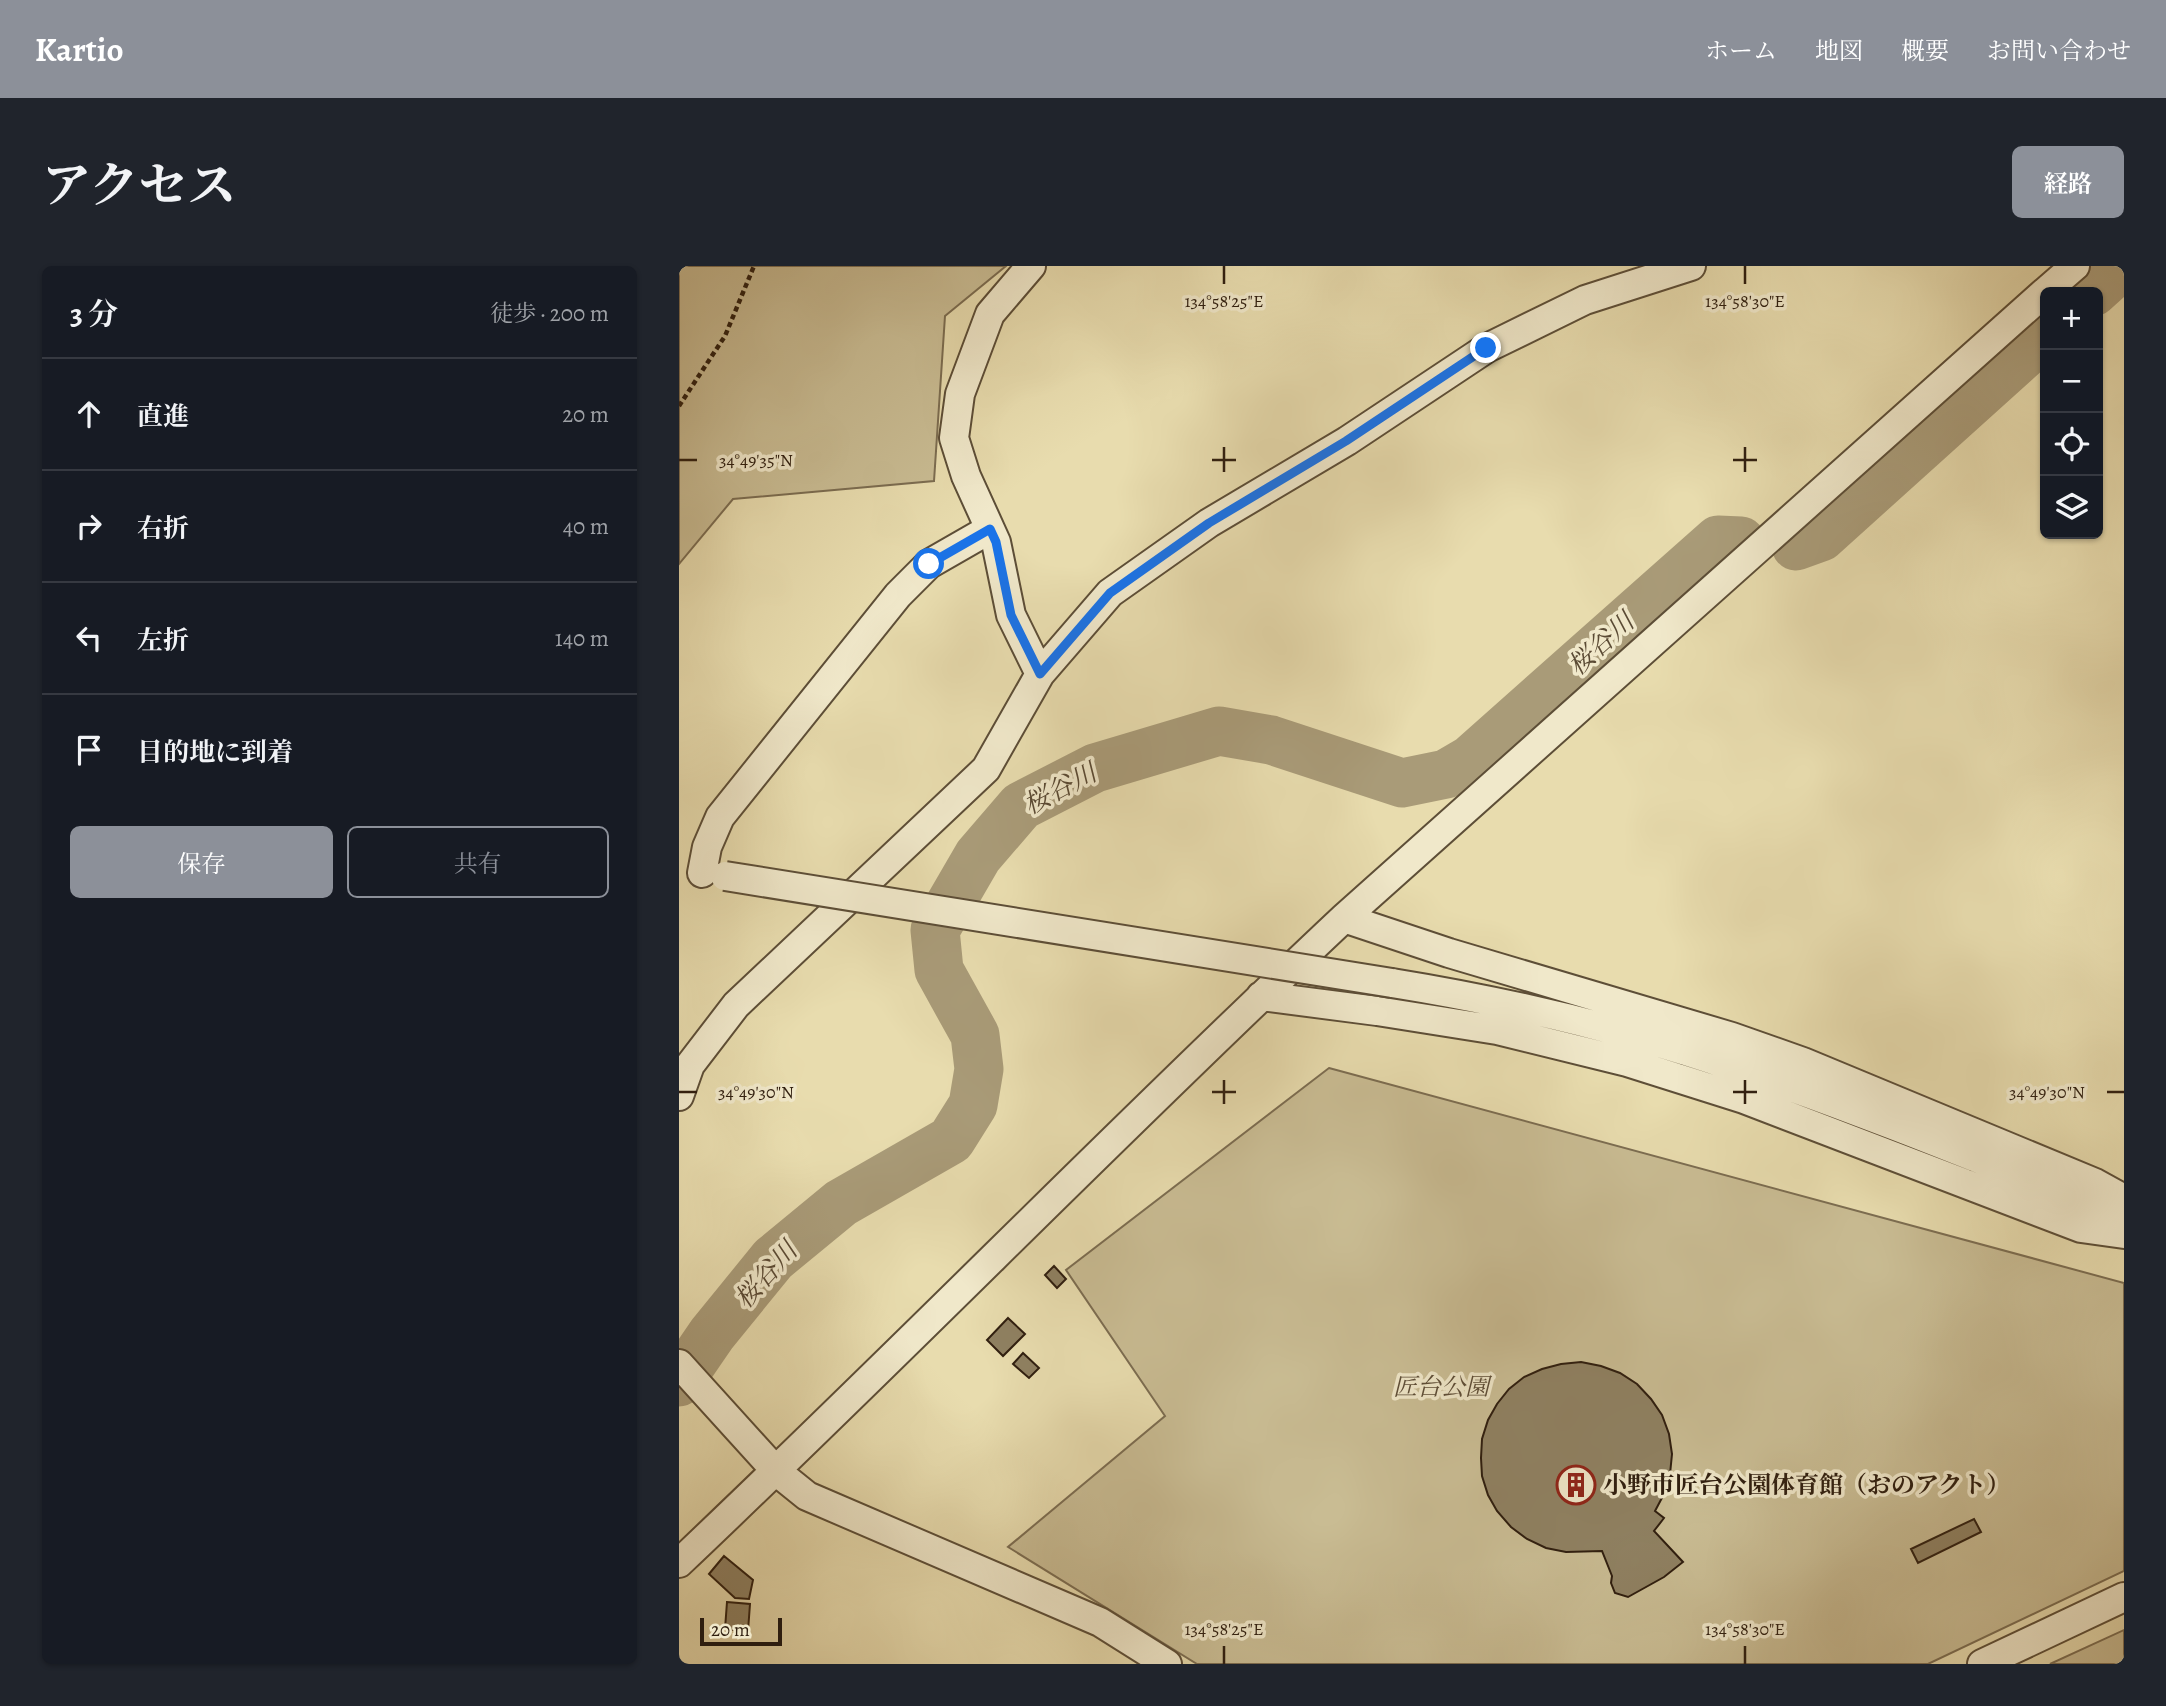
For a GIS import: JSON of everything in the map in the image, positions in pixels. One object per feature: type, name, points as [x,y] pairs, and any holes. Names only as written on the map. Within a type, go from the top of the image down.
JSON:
[{"type":"street","points":[[1031,266],[990,314],[960,394],[954,438],[966,476],[996,542],[1011,615],[1040,674]]},
{"type":"street","points":[[679,1096],[690,1065],[736,1005],[986,769],[1040,674],[1110,593],[1209,523],[1346,441],[1486,348],[1585,300],[1691,266]]},
{"type":"street","points":[[2051,287],[2075,266]]},
{"type":"street","points":[[679,1563],[1344,918],[2040,296]]},
{"type":"street","points":[[990,529],[929,564],[898,595],[720,817],[706,847],[702,873],[1392,983],[1499,1003],[1606,1028],[1736,1068],[2124,1217]]},
{"type":"street","points":[[1344,918],[1449,953],[1732,1037],[1803,1062],[2095,1183],[2124,1199]]},
{"type":"street","points":[[1261,996],[1497,1030],[1627,1062],[1744,1099],[2081,1228],[2124,1234]]},
{"type":"street","points":[[685,1371],[776,1471],[807,1496],[1100,1622],[1167,1664]]},
{"type":"street","points":[[1982,1664],[2124,1597]]},
{"type":"path","points":[[679,406],[725,336],[754,266]]},
{"type":"green space","points":[[679,266],[1006,266],[945,316],[934,481],[733,499],[679,564]]},
{"type":"green space","name":"匠台公園","points":[[1329,1068],[2124,1283],[2124,1571],[1928,1664],[1197,1664],[1008,1547],[1165,1416],[1066,1270]]},
{"type":"green space","points":[[2124,1630],[2124,1664],[2050,1664]]},
{"type":"building","points":[[1054,1266],[1066,1279],[1057,1288],[1045,1275]]},
{"type":"building","points":[[1008,1318],[1025,1334],[1003,1356],[987,1340]]},
{"type":"building","points":[[1023,1353],[1039,1368],[1029,1378],[1013,1364]]},
{"type":"building","name":"小野市匠台公園体育館（おのアクト）","points":[[1581,1362],[1620,1373],[1637,1384],[1662,1415],[1669,1434],[1672,1454],[1670,1474],[1655,1511],[1664,1518],[1654,1531],[1683,1562],[1664,1577],[1628,1597],[1615,1593],[1611,1583],[1612,1576],[1602,1551],[1566,1552],[1546,1548],[1511,1527],[1497,1511],[1482,1476],[1482,1439],[1488,1420],[1509,1389],[1524,1377],[1542,1369]]},
{"type":"building","points":[[1974,1519],[1981,1532],[1918,1563],[1911,1549]]},
{"type":"building","points":[[724,1556],[753,1580],[749,1599],[735,1598],[709,1574]]},
{"type":"building","points":[[727,1602],[750,1604],[748,1631],[725,1629]]},
{"type":"waterway","name":"桜谷川","points":[[2099,287],[2122,266]]},
{"type":"waterway","name":"桜谷川","points":[[1796,546],[1821,537],[2040,340]]},
{"type":"waterway","name":"桜谷川","points":[[679,1382],[712,1334],[773,1259],[841,1203],[951,1140],[973,1105],[979,1069],[975,1035],[939,970],[935,930],[978,856],[1021,806],[1095,768],[1219,731],[1271,740],[1402,783],[1446,774],[1470,760],[1718,540],[1741,541]]},
{"type":"place","name":"小野市匠台公園体育館（おのアクト）","points":[[1576,1485]]},
{"type":"route","points":[[929,564],[990,529],[996,542],[1011,615],[1040,674],[1110,593],[1209,523],[1346,441],[1486,348]]}]
